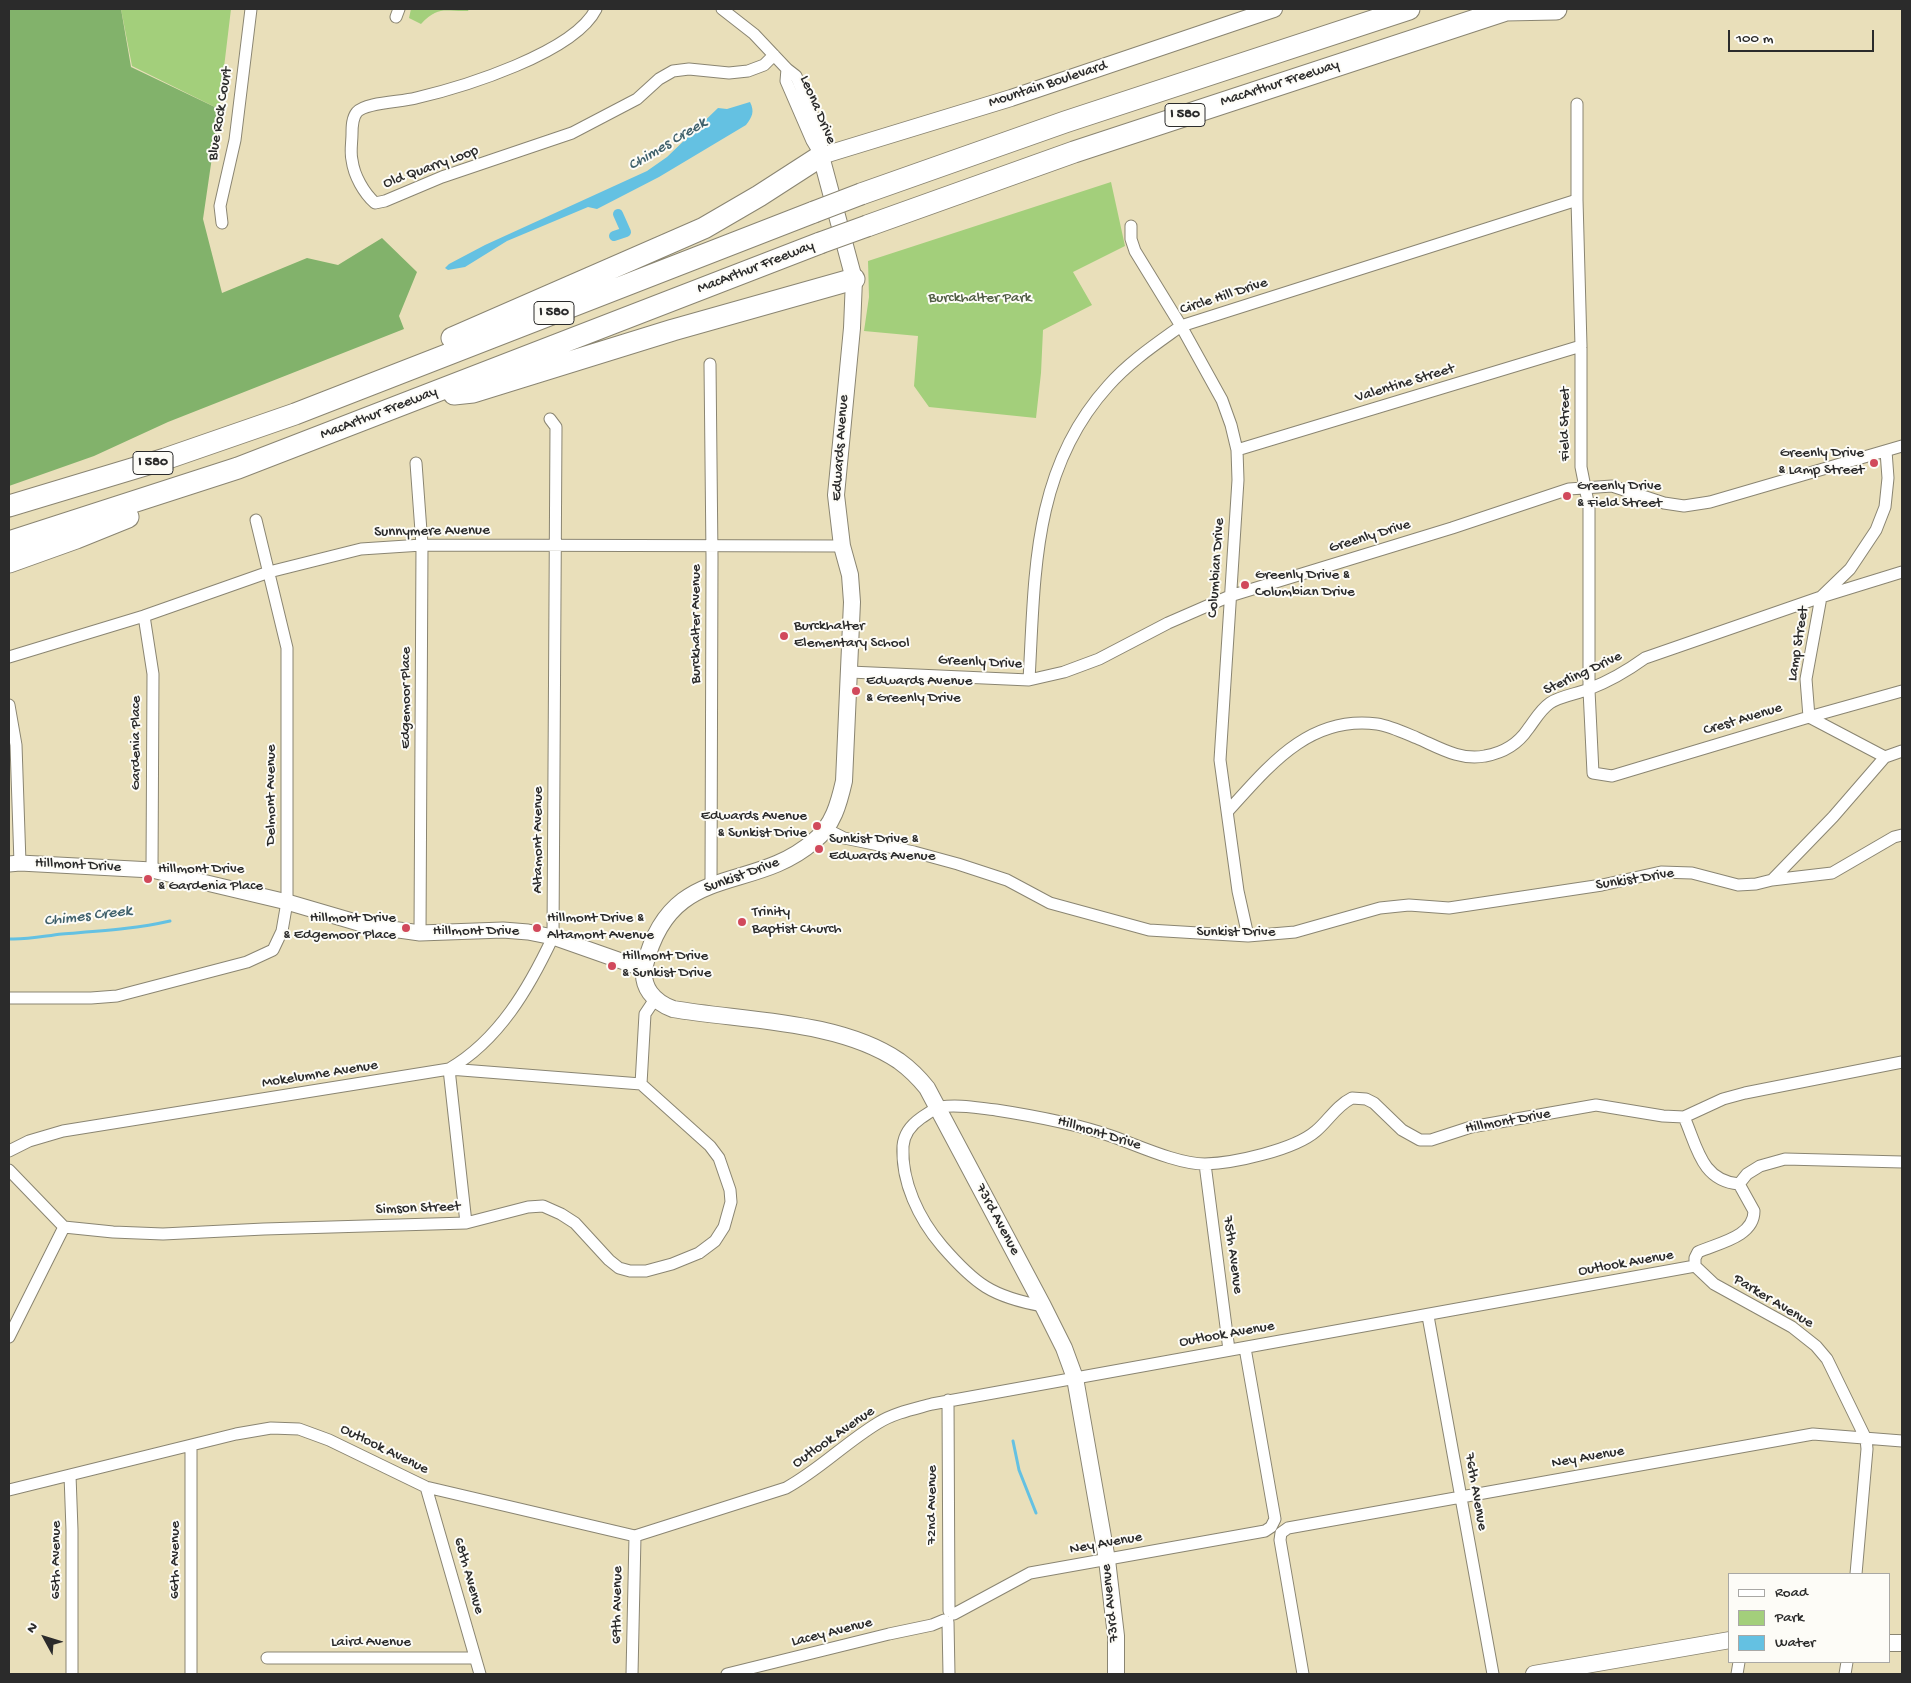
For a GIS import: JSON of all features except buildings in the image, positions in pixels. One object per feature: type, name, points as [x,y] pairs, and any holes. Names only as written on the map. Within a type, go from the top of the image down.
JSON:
[{"type":"highway","name":"MacArthur Freeway","points":[[9,506],[165,459],[295,414],[861,194],[1065,122],[1408,9]]},
{"type":"highway","name":"MacArthur Freeway","points":[[9,542],[238,468],[820,243],[1083,149],[1507,9],[1556,9]]},
{"type":"highway","points":[[295,414],[490,321],[704,228],[759,196],[821,156]]},
{"type":"highway","points":[[426,395],[474,392],[673,330],[854,279]]},
{"type":"highway","points":[[9,562],[108,525],[238,468]]},
{"type":"main road","name":"Mountain Boulevard","points":[[821,156],[1011,98],[1274,9]]},
{"type":"main road","name":"Edwards Avenue","points":[[821,156],[854,279],[852,328],[836,495],[842,546],[850,575],[852,602],[850,672],[844,781],[839,802],[826,829]]},
{"type":"main road","name":"Sunkist Drive","points":[[644,969],[650,945],[661,925],[674,909],[692,895],[711,885],[782,863],[816,840],[826,829]]},
{"type":"main road","points":[[644,969],[646,985],[655,999]]},
{"type":"main road","name":"73rd Avenue","points":[[655,999],[672,1009],[808,1027],[840,1035],[874,1048],[899,1061],[914,1073],[927,1088],[1043,1306],[1064,1348],[1075,1378],[1106,1560],[1116,1636],[1116,1674]]},
{"type":"main road","points":[[1534,1674],[1593,1669],[1728,1640]]},
{"type":"street","name":"Blue Rock Court","points":[[222,223],[220,206],[235,140],[251,9]]},
{"type":"street","name":"Old Quarry Loop","points":[[596,9],[592,18],[578,30],[519,66],[414,98],[365,107],[356,112],[352,123],[352,161],[365,193],[375,203],[385,201],[442,177],[572,133],[637,99],[658,79],[673,71],[689,69],[729,73],[748,72],[764,65],[774,55]]},
{"type":"street","name":"Leona Drive","points":[[722,9],[754,34],[787,69],[786,81],[812,141],[821,156]]},
{"type":"street","name":"Field Street","points":[[1577,104],[1581,467],[1589,507],[1589,690],[1593,773]]},
{"type":"street","name":"Circle Hill Drive","points":[[1029,680],[1038,542],[1045,507],[1060,462],[1084,419],[1108,386],[1142,354],[1181,326],[1577,200]]},
{"type":"street","name":"Columbian Drive","points":[[1131,226],[1131,239],[1135,251],[1181,326],[1222,400],[1237,450],[1238,480],[1220,760],[1238,891],[1248,936]]},
{"type":"street","name":"Valentine Street","points":[[1237,450],[1581,346]]},
{"type":"street","name":"Burckhalter Avenue","points":[[710,364],[712,546],[711,885]]},
{"type":"street","name":"Altamont Avenue","points":[[449,1069],[477,1049],[517,1004],[537,970],[553,937],[556,427],[550,419]]},
{"type":"street","name":"Greenly Drive","points":[[850,672],[1029,680],[1064,672],[1099,659],[1168,623],[1230,596],[1452,528],[1569,489],[1612,486],[1664,503],[1684,506],[1710,502],[1902,446]]},
{"type":"street","name":"Lamp Street","points":[[1808,717],[1806,679],[1822,597],[1850,569],[1876,530],[1885,507],[1888,478],[1886,451]]},
{"type":"street","name":"Edgemoor Place","points":[[416,464],[422,545],[422,926],[420,933]]},
{"type":"street","name":"Delmont Avenue","points":[[9,998],[91,998],[117,996],[247,962],[273,950],[282,932],[287,902],[286,648],[256,520]]},
{"type":"street","name":"Sunnymere Avenue","points":[[9,657],[144,616],[269,572],[361,549],[422,545],[842,546]]},
{"type":"street","name":"Sterling Drive","points":[[1228,812],[1278,759],[1299,742],[1325,728],[1353,722],[1379,724],[1408,734],[1460,757],[1483,757],[1502,752],[1516,743],[1528,731],[1538,714],[1551,702],[1589,690],[1624,674],[1645,658],[1822,597],[1902,572]]},
{"type":"street","name":"Gardenia Place","points":[[144,616],[153,674],[152,870]]},
{"type":"street","name":"Crest Avenue","points":[[1593,773],[1612,776],[1902,691]]},
{"type":"street","points":[[9,705],[16,745],[14,864]]},
{"type":"street","points":[[1808,717],[1885,757]]},
{"type":"street","points":[[1772,880],[1833,817],[1885,757],[1902,751]]},
{"type":"street","name":"Sunkist Drive","points":[[826,829],[844,838],[914,852],[958,864],[1007,880],[1050,903],[1149,930],[1248,936],[1295,932],[1380,908],[1409,905],[1449,908],[1583,888],[1661,872],[1692,873],[1738,884],[1756,884],[1772,880],[1832,873],[1894,837],[1902,835]]},
{"type":"street","name":"Hillmont Drive","points":[[14,864],[152,870],[287,902],[369,926],[420,933],[503,930],[528,932],[553,937],[644,969]]},
{"type":"street","points":[[641,1084],[645,1014],[655,999]]},
{"type":"street","name":"Hillmont Drive","points":[[938,1108],[961,1105],[1032,1115],[1100,1132],[1187,1162],[1205,1164],[1252,1157],[1292,1145],[1316,1131],[1334,1110],[1352,1098],[1366,1099],[1374,1103],[1402,1130],[1420,1140],[1431,1140],[1471,1127],[1596,1105],[1684,1117],[1745,1093],[1902,1062]]},
{"type":"street","points":[[449,1069],[466,1223]]},
{"type":"street","name":"Mokelumne Avenue","points":[[9,1151],[29,1141],[63,1131],[449,1069],[641,1084]]},
{"type":"street","name":"Simson Street","points":[[64,1227],[113,1232],[163,1234],[466,1223],[528,1207],[543,1206],[552,1209],[574,1223],[619,1268],[630,1272],[646,1271],[672,1264],[699,1253],[715,1241],[728,1216],[730,1202],[726,1174],[720,1158],[710,1146],[641,1084]]},
{"type":"street","points":[[938,1108],[916,1121],[908,1130],[904,1142],[902,1158],[912,1199],[940,1243],[961,1268],[977,1282],[989,1290],[1024,1302],[1043,1306]]},
{"type":"street","points":[[1684,1117],[1702,1163],[1715,1177],[1730,1184],[1739,1184],[1748,1174],[1760,1166],[1785,1159],[1902,1162]]},
{"type":"street","name":"75th Avenue","points":[[1205,1164],[1229,1350]]},
{"type":"street","points":[[9,1170],[64,1227],[9,1336]]},
{"type":"street","points":[[1695,1266],[1695,1258],[1698,1252],[1744,1232],[1752,1224],[1754,1211],[1739,1184]]},
{"type":"street","name":"Outlook Avenue","points":[[9,1490],[236,1434],[271,1428],[299,1429],[329,1440],[426,1487],[635,1536],[786,1488],[802,1479],[879,1422],[900,1413],[948,1400],[1428,1316],[1695,1266]]},
{"type":"street","name":"Parker Avenue","points":[[1695,1266],[1714,1284],[1792,1327],[1816,1346],[1827,1359],[1866,1439],[1867,1449],[1856,1573]]},
{"type":"street","name":"76th Avenue","points":[[1428,1316],[1493,1674]]},
{"type":"street","points":[[1245,1348],[1303,1674]]},
{"type":"street","name":"72nd Avenue","points":[[948,1400],[949,1674]]},
{"type":"street","name":"Ney Avenue","points":[[949,1617],[1030,1573],[1813,1434],[1902,1441]]},
{"type":"street","name":"66th Avenue","points":[[191,1446],[191,1674]]},
{"type":"street","name":"65th Avenue","points":[[70,1475],[72,1674]]},
{"type":"street","name":"68th Avenue","points":[[426,1487],[480,1674]]},
{"type":"street","name":"69th Avenue","points":[[632,1674],[635,1536]]},
{"type":"street","name":"Lacey Avenue","points":[[728,1674],[932,1625],[949,1617]]},
{"type":"street","name":"Laird Avenue","points":[[268,1658],[475,1658]]},
{"type":"green space","points":[[9,9],[121,9],[131,67],[219,109],[203,219],[222,293],[307,258],[338,265],[382,238],[417,272],[399,316],[404,329],[168,422],[94,456],[9,486]]},
{"type":"green space","points":[[121,9],[231,9],[219,109],[132,66]]},
{"type":"green space","points":[[411,9],[469,9],[468,11],[438,12],[421,24],[409,18]]},
{"type":"green space","name":"Burckhalter Park","points":[[1111,182],[1125,246],[1073,272],[1092,305],[1043,330],[1036,418],[929,407],[914,386],[918,336],[864,331],[869,297],[868,261]]},
{"type":"water","points":[[750,102],[752,114],[746,125],[659,177],[597,209],[588,207],[507,241],[465,267],[448,270],[445,268],[485,245],[647,171],[667,157],[718,108],[727,109]]},
{"type":"waterway","name":"Chimes Creek","points":[[614,236],[626,232],[618,214]]},
{"type":"waterway","name":"Chimes Creek","points":[[9,939],[143,926],[170,921]]},
{"type":"waterway","points":[[1013,1441],[1019,1470],[1036,1513]]},
{"type":"place","name":"Greenly Drive & Lamp Street","points":[[1874,463]]},
{"type":"place","name":"Greenly Drive & Field Street","points":[[1567,496]]},
{"type":"place","name":"Greenly Drive & Columbian Drive","points":[[1245,585]]},
{"type":"place","name":"Burckhalter Elementary School","points":[[784,636]]},
{"type":"place","name":"Edwards Avenue & Greenly Drive","points":[[856,691]]},
{"type":"place","name":"Edwards Avenue & Sunkist Drive","points":[[817,826]]},
{"type":"place","name":"Sunkist Drive & Edwards Avenue","points":[[819,849]]},
{"type":"place","name":"Hillmont Drive & Gardenia Place","points":[[148,879]]},
{"type":"place","name":"Trinity Baptist Church","points":[[742,922]]},
{"type":"place","name":"Hillmont Drive & Edgemoor Place","points":[[406,928]]},
{"type":"place","name":"Hillmont Drive & Altamont Avenue","points":[[537,928]]},
{"type":"place","name":"Hillmont Drive & Sunkist Drive","points":[[612,966]]}]
